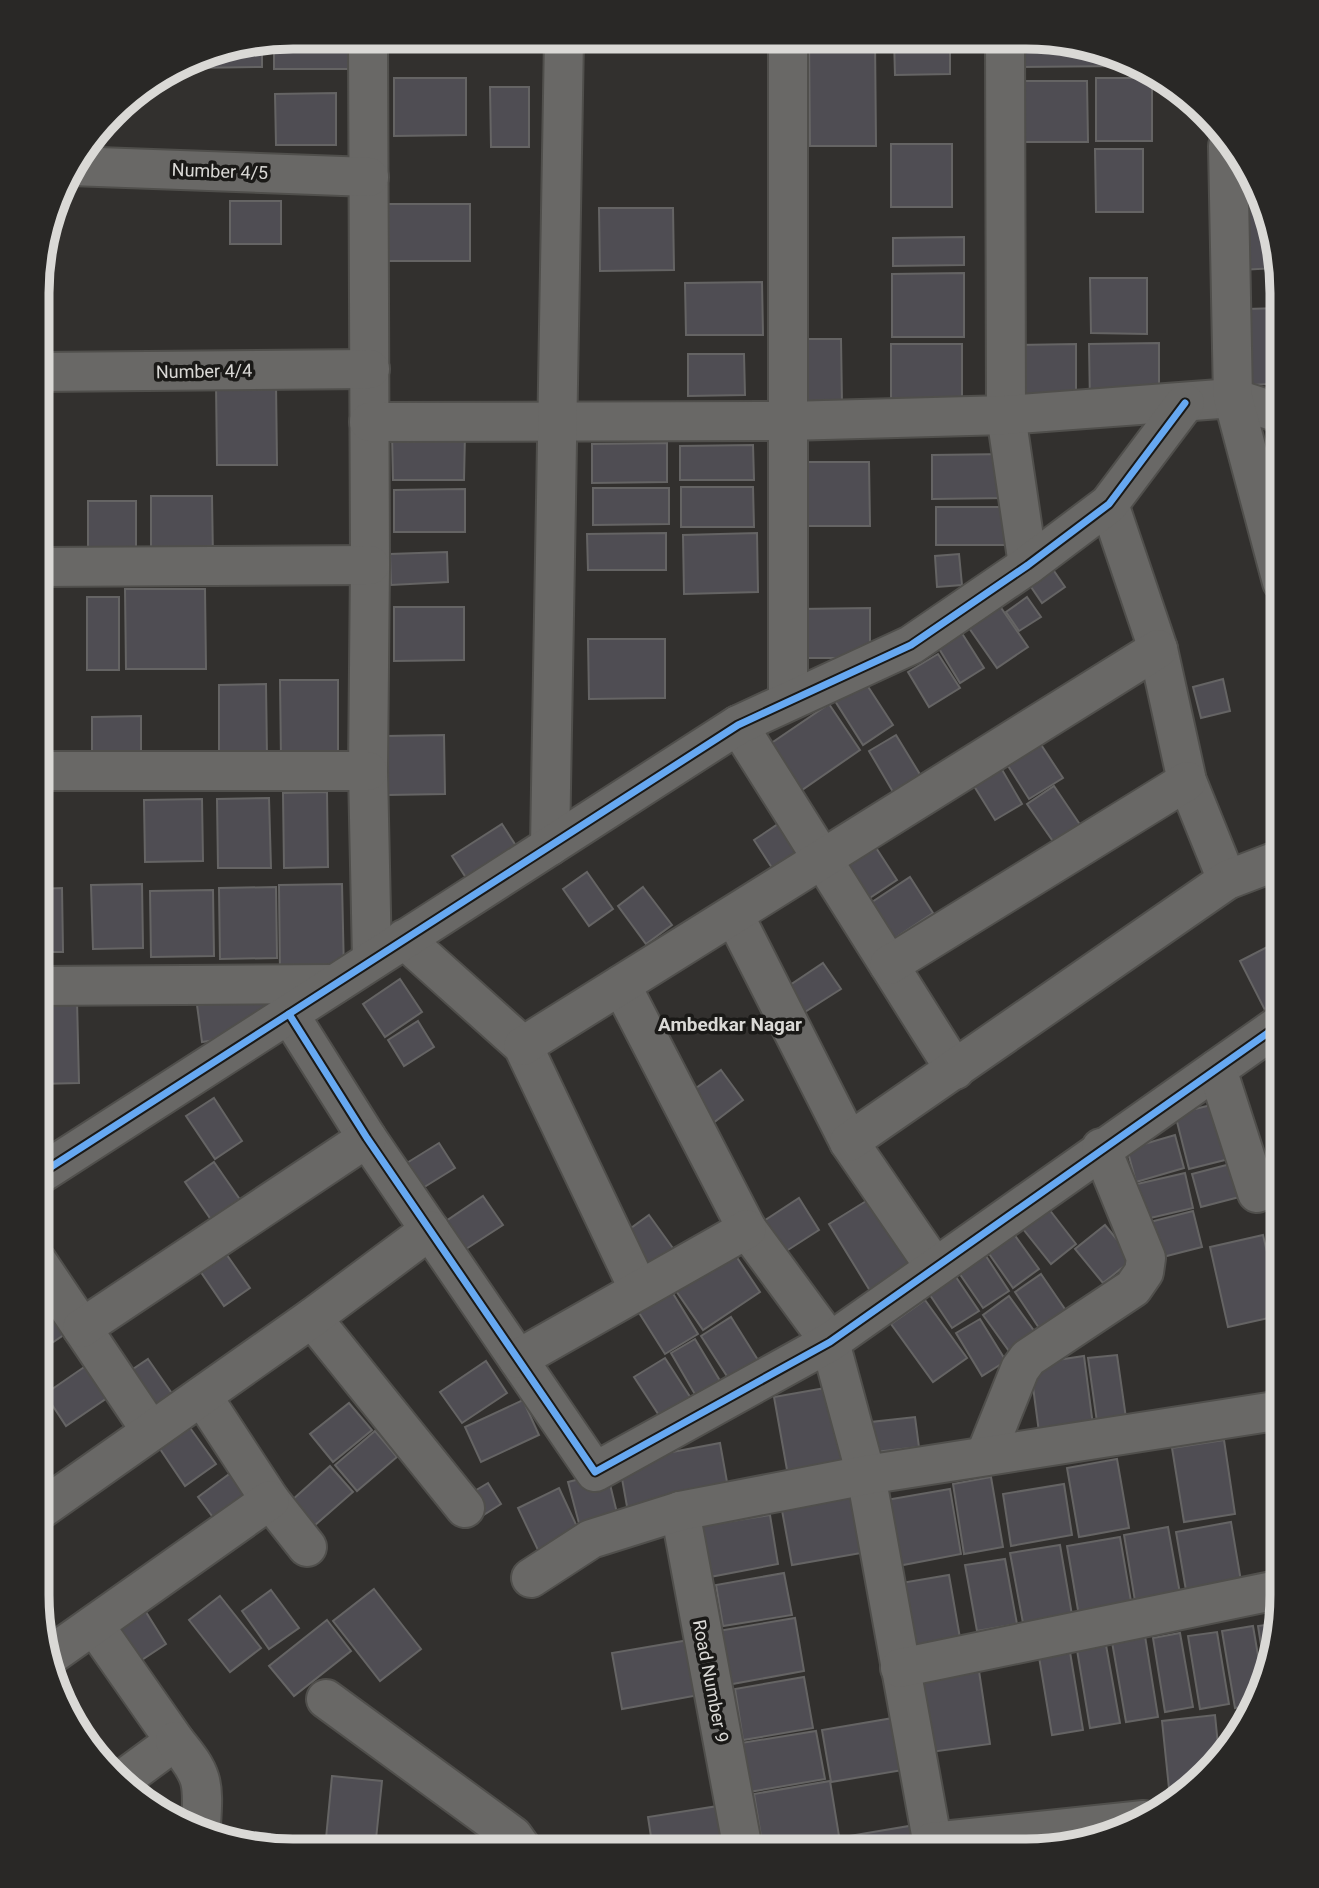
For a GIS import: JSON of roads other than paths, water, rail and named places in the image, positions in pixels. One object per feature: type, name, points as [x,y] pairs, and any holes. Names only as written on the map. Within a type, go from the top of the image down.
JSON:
[{"type":"street","points":[[788,49],[788,702]]},
{"type":"street","points":[[1005,49],[1006,415],[1028,565]]},
{"type":"street","points":[[368,50],[368,771],[372,960]]},
{"type":"street","points":[[550,846],[564,50]]},
{"type":"street","points":[[1228,158],[1233,398],[1270,536]]},
{"type":"street","name":"Number 4/5","points":[[85,167],[369,177]]},
{"type":"street","name":"Number 4/4","points":[[49,372],[370,369]]},
{"type":"street","points":[[369,422],[788,421],[1006,415],[1233,398],[1270,410]]},
{"type":"street","points":[[49,1168],[738,724],[911,645],[1028,565],[1109,504],[1185,403]]},
{"type":"street","points":[[1109,504],[1158,649],[1187,781],[1227,880]]},
{"type":"street","points":[[49,567],[370,565]]},
{"type":"street","points":[[523,1046],[1158,649]]},
{"type":"street","points":[[738,724],[955,1070]]},
{"type":"street","points":[[49,771],[368,771]]},
{"type":"street","points":[[889,965],[1187,781]]},
{"type":"street","points":[[849,1142],[1227,880],[1270,864]]},
{"type":"street","points":[[734,915],[849,1142],[934,1266]]},
{"type":"street","points":[[404,939],[523,1046],[638,1288]]},
{"type":"street","points":[[49,986],[335,984]]},
{"type":"street","points":[[621,985],[747,1229],[830,1342],[866,1475],[932,1839]]},
{"type":"street","points":[[289,1014],[367,1138],[595,1472],[830,1342],[1101,1148],[1269,1032]]},
{"type":"street","points":[[1217,1069],[1257,1193]]},
{"type":"street","points":[[82,1328],[367,1138]]},
{"type":"street","points":[[985,1456],[1020,1369],[1028,1358],[1133,1288],[1144,1272],[1146,1258],[1101,1148]]},
{"type":"street","points":[[517,1359],[638,1288],[747,1229]]},
{"type":"street","points":[[49,1503],[312,1318],[430,1230]]},
{"type":"street","points":[[49,1279],[151,1431]]},
{"type":"street","points":[[312,1318],[466,1508]]},
{"type":"street","points":[[202,1396],[270,1500],[307,1547]]},
{"type":"street","points":[[531,1578],[591,1539],[680,1511],[866,1475],[1269,1412]]},
{"type":"street","points":[[56,1651],[270,1500]]},
{"type":"street","name":"Road Number 9","points":[[680,1511],[741,1839]]},
{"type":"street","points":[[900,1668],[1269,1592]]},
{"type":"street","points":[[94,1625],[175,1741],[197,1767],[202,1783],[201,1820]]},
{"type":"street","points":[[326,1699],[515,1839]]},
{"type":"street","points":[[129,1775],[175,1741]]},
{"type":"street","points":[[990,1839],[1108,1824]]},
{"type":"district","name":"Ambedkar Nagar","points":[[730,1024]]}]
